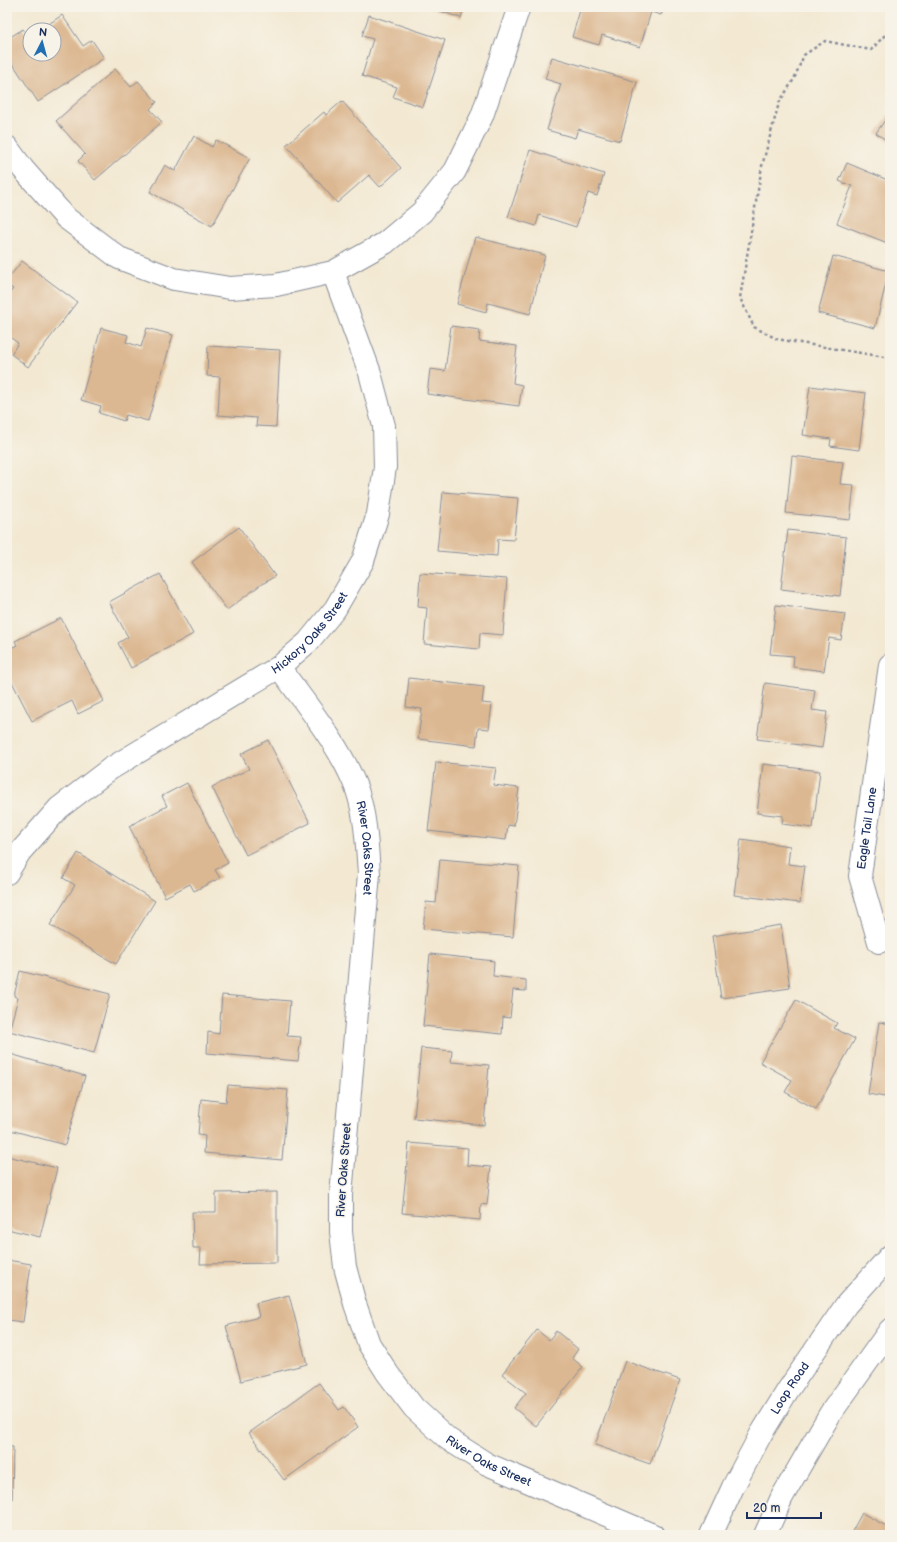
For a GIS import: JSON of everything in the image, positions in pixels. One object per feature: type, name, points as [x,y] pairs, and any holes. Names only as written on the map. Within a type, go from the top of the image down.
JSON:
[{"type":"street","points":[[7,147],[23,169],[66,218],[119,258],[133,264],[174,279],[230,288],[276,286],[333,272],[385,243],[422,212],[455,170],[482,116],[519,7]]},
{"type":"street","name":"Hickory Oaks Street","points":[[7,874],[20,852],[59,808],[104,773],[279,667],[308,642],[335,609],[363,561],[378,514],[385,467],[384,426],[370,373],[333,272]]},
{"type":"street","name":"Eagle Tail Lane","points":[[879,942],[860,876],[890,665]]},
{"type":"street","name":"River Oaks Street","points":[[279,667],[338,750],[356,790],[366,830],[369,874],[341,1195],[341,1232],[345,1267],[355,1304],[369,1344],[388,1374],[414,1408],[448,1439],[487,1464],[653,1535]]},
{"type":"street","name":"Loop Road","points":[[711,1535],[732,1487],[788,1390],[846,1306],[890,1256]]},
{"type":"street","points":[[765,1535],[782,1497],[830,1414],[890,1330]]},
{"type":"path","points":[[890,32],[884,36],[871,50],[825,41],[804,55],[794,79],[779,104],[762,166],[740,298],[754,328],[778,339],[890,358]]},
{"type":"building","points":[[431,7],[464,7],[461,18]]},
{"type":"building","points":[[581,7],[664,7],[661,15],[651,12],[640,47],[602,35],[599,45],[572,37]]},
{"type":"building","points":[[62,15],[83,46],[92,40],[104,58],[38,102],[7,55],[7,39],[22,30],[22,62],[62,62],[62,22],[52,22]]},
{"type":"building","points":[[369,15],[445,40],[423,107],[393,97],[397,87],[362,76],[373,39],[362,36]]},
{"type":"building","points":[[552,57],[637,82],[620,141],[578,129],[575,138],[547,130],[561,84],[545,79]]},
{"type":"building","points":[[115,69],[131,87],[138,81],[157,102],[150,109],[162,122],[95,180],[78,161],[85,154],[56,121]]},
{"type":"building","points":[[342,101],[401,168],[380,187],[369,175],[337,203],[286,145],[324,112],[326,115]]},
{"type":"building","points":[[890,113],[890,143],[876,133]]},
{"type":"building","points":[[194,136],[212,147],[216,140],[250,158],[212,226],[150,192],[165,165],[175,171]]},
{"type":"building","points":[[530,150],[604,174],[597,196],[588,193],[576,227],[539,215],[536,226],[508,217]]},
{"type":"building","points":[[847,163],[890,181],[890,244],[837,223],[852,186],[839,181]]},
{"type":"building","points":[[475,237],[545,255],[530,314],[488,303],[486,312],[457,304]]},
{"type":"building","points":[[833,256],[889,271],[875,328],[818,313]]},
{"type":"building","points":[[22,261],[77,302],[28,367],[11,354],[18,343],[7,335],[7,296],[13,289],[7,285],[7,280]]},
{"type":"building","points":[[451,326],[480,330],[479,341],[517,346],[513,383],[522,385],[519,406],[427,394],[430,369],[445,371]]},
{"type":"building","points":[[101,328],[128,335],[126,342],[141,347],[147,328],[173,335],[148,421],[126,415],[124,421],[99,413],[101,406],[81,400]]},
{"type":"building","points":[[208,346],[280,350],[276,427],[256,426],[257,418],[218,415],[220,377],[207,376]]},
{"type":"building","points":[[810,386],[866,393],[859,450],[830,446],[831,439],[803,435]]},
{"type":"building","points":[[792,456],[843,462],[840,484],[854,485],[850,520],[786,513]]},
{"type":"building","points":[[443,492],[518,498],[514,540],[498,539],[497,556],[437,551]]},
{"type":"building","points":[[239,527],[275,576],[263,583],[227,610],[192,562]]},
{"type":"building","points":[[788,530],[846,537],[840,596],[781,589]]},
{"type":"building","points":[[420,573],[507,579],[503,635],[480,633],[479,649],[424,644],[427,608],[418,607]]},
{"type":"building","points":[[160,574],[193,634],[131,668],[118,643],[128,637],[109,602]]},
{"type":"building","points":[[776,605],[845,614],[841,640],[829,638],[824,671],[793,667],[794,656],[770,654]]},
{"type":"building","points":[[61,618],[104,701],[78,714],[72,701],[32,721],[7,672],[7,650],[17,645],[15,641]]},
{"type":"building","points":[[409,678],[484,687],[482,703],[492,704],[489,729],[478,728],[476,746],[418,739],[422,709],[406,707]]},
{"type":"building","points":[[765,683],[815,690],[812,710],[827,712],[822,748],[757,739]]},
{"type":"building","points":[[268,740],[310,823],[246,855],[212,787],[249,769],[241,754]]},
{"type":"building","points":[[436,762],[496,768],[493,785],[519,788],[514,826],[508,825],[506,840],[428,831]]},
{"type":"building","points":[[763,764],[820,771],[813,828],[782,824],[783,816],[757,813]]},
{"type":"building","points":[[187,783],[228,863],[215,870],[220,878],[194,891],[190,884],[165,897],[129,826],[167,806],[162,796]]},
{"type":"building","points":[[741,839],[790,846],[788,864],[805,866],[800,903],[734,895]]},
{"type":"building","points":[[78,853],[155,901],[116,964],[50,925],[75,885],[63,878]]},
{"type":"building","points":[[440,859],[519,866],[513,937],[423,929],[426,902],[436,903]]},
{"type":"building","points":[[781,925],[790,988],[721,998],[712,936]]},
{"type":"building","points":[[430,954],[494,961],[493,976],[526,980],[526,991],[513,990],[510,1018],[503,1017],[502,1034],[423,1026]]},
{"type":"building","points":[[20,971],[110,994],[94,1053],[9,1031],[18,998],[14,996]]},
{"type":"building","points":[[222,995],[290,1001],[287,1036],[301,1037],[298,1061],[207,1053],[208,1032],[219,1034]]},
{"type":"building","points":[[796,1000],[837,1023],[834,1028],[855,1039],[816,1109],[785,1092],[792,1080],[760,1062]]},
{"type":"building","points":[[879,1022],[890,1024],[890,1098],[868,1094]]},
{"type":"building","points":[[421,1048],[452,1051],[451,1062],[489,1065],[484,1125],[414,1118]]},
{"type":"building","points":[[7,1053],[85,1076],[65,1145],[7,1129],[7,1094],[10,1085],[7,1084]]},
{"type":"building","points":[[228,1085],[288,1090],[282,1160],[204,1153],[205,1136],[198,1135],[201,1099],[226,1102]]},
{"type":"building","points":[[409,1143],[468,1148],[467,1165],[491,1167],[487,1205],[481,1204],[480,1220],[402,1213]]},
{"type":"building","points":[[7,1156],[57,1168],[40,1237],[7,1229]]},
{"type":"building","points":[[277,1192],[277,1263],[200,1264],[201,1248],[193,1248],[192,1212],[216,1212],[216,1193]]},
{"type":"building","points":[[7,1260],[31,1264],[23,1322],[7,1320]]},
{"type":"building","points":[[289,1295],[307,1364],[241,1381],[226,1326],[259,1317],[256,1303]]},
{"type":"building","points":[[537,1330],[549,1340],[556,1331],[578,1349],[572,1358],[583,1367],[536,1426],[514,1408],[526,1393],[502,1374]]},
{"type":"building","points":[[625,1361],[680,1380],[650,1464],[595,1445]]},
{"type":"building","points":[[319,1383],[339,1410],[344,1407],[358,1427],[284,1480],[249,1433]]},
{"type":"building","points":[[7,1447],[13,1447],[12,1500],[7,1500]]},
{"type":"building","points":[[862,1513],[890,1528],[890,1535],[850,1535]]}]
